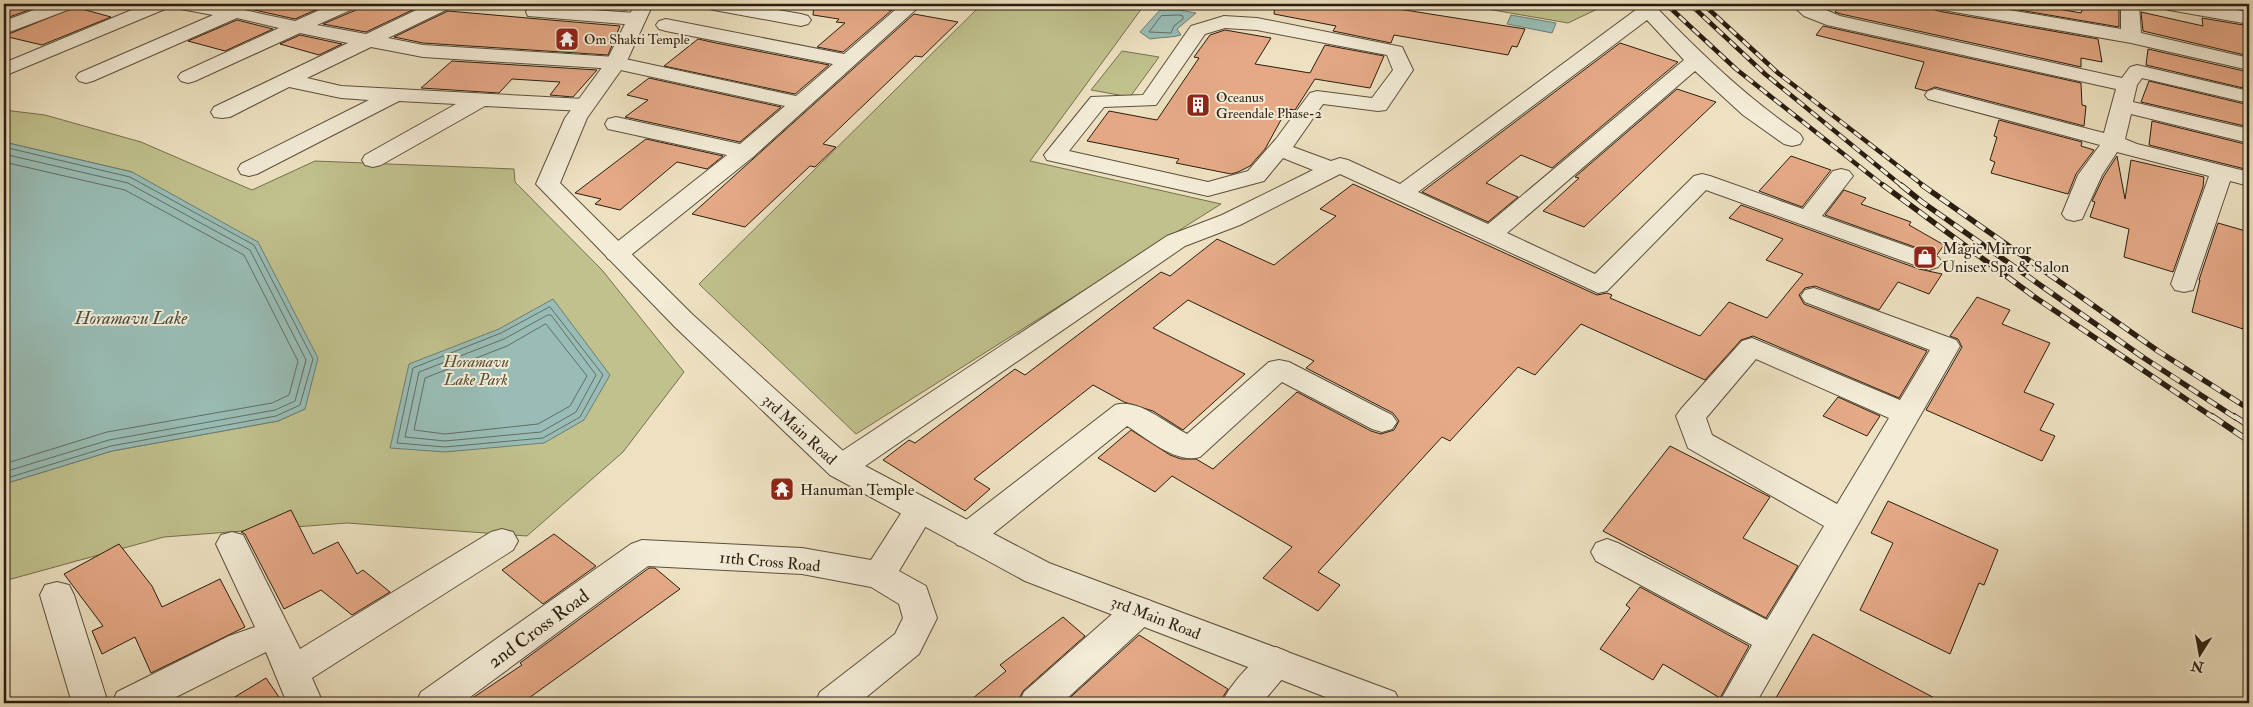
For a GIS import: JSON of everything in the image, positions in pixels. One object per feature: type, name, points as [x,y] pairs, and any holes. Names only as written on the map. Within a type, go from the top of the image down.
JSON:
[{"type":"street","points":[[4,28],[66,4]]},
{"type":"street","points":[[4,70],[162,4]]},
{"type":"street","points":[[177,4],[235,12],[297,27],[423,51],[616,63],[801,103]]},
{"type":"street","points":[[86,76],[255,4]]},
{"type":"street","points":[[188,77],[348,4]]},
{"type":"street","points":[[222,112],[443,4]]},
{"type":"street","points":[[714,4],[801,20]]},
{"type":"street","points":[[617,254],[745,152],[913,4]]},
{"type":"street","points":[[1226,4],[1260,17],[1395,51],[1403,70],[1378,105],[1317,97],[1279,149],[1256,176],[1208,189],[1055,155],[1098,101],[1149,101],[1198,30],[1224,22],[1260,17]]},
{"type":"street","points":[[1800,4],[1810,12],[1834,21],[2124,95],[2249,136]]},
{"type":"street","points":[[1943,4],[2131,37],[2249,64]]},
{"type":"street","points":[[2130,4],[2131,37]]},
{"type":"street","points":[[2169,4],[2249,18]]},
{"type":"street","points":[[1401,194],[1648,10],[1696,62],[1751,110],[1792,139]]},
{"type":"street","points":[[536,12],[640,12]]},
{"type":"street","name":"3rd Main Road","points":[[640,12],[616,63],[584,105],[548,184],[684,321],[842,467],[968,536],[1037,572],[1382,703]]},
{"type":"street","points":[[666,26],[848,61]]},
{"type":"street","points":[[1490,235],[1679,74],[1696,62]]},
{"type":"street","points":[[2074,214],[2090,175],[2113,142],[2124,95],[2138,71],[2249,97]]},
{"type":"street","points":[[285,80],[341,92],[584,105]]},
{"type":"street","points":[[249,169],[394,95]]},
{"type":"street","points":[[1935,95],[2113,142],[2129,149],[2249,179]]},
{"type":"street","points":[[372,160],[480,100]]},
{"type":"street","points":[[616,124],[745,152]]},
{"type":"street","points":[[1279,149],[1332,169]]},
{"type":"street","points":[[842,467],[1176,241],[1231,220],[1340,165],[1598,285],[1702,181],[1929,262]]},
{"type":"street","points":[[2184,284],[2222,172]]},
{"type":"street","points":[[1807,219],[1841,176]]},
{"type":"street","points":[[1737,703],[1946,346],[1814,296]]},
{"type":"street","points":[[1842,522],[1699,441],[1692,416],[1752,347],[1906,414]]},
{"type":"street","points":[[968,536],[1125,412],[1189,449],[1279,369],[1382,422]]},
{"type":"street","points":[[879,575],[920,509]]},
{"type":"street","points":[[232,544],[276,634],[299,688],[502,541]]},
{"type":"street","points":[[1607,552],[1773,640]]},
{"type":"street","name":"11th Cross Road","points":[[642,553],[802,560],[879,575],[914,596],[920,618],[907,644],[834,703]]},
{"type":"street","name":"2nd Cross Road","points":[[434,703],[642,553]]},
{"type":"street","points":[[57,595],[90,703]]},
{"type":"street","points":[[1037,703],[1139,611]]},
{"type":"street","points":[[130,703],[241,646],[276,634]]},
{"type":"street","points":[[1240,703],[1276,662]]},
{"type":"green space","points":[[982,4],[1145,4],[1030,161],[1221,204],[856,434],[699,284]]},
{"type":"green space","points":[[1458,4],[1608,4],[1568,23]]},
{"type":"green space","points":[[1122,51],[1159,57],[1130,97],[1091,90]]},
{"type":"green space","name":"Horamavu Lake Park","points":[[4,110],[45,115],[141,142],[252,190],[315,161],[514,169],[515,182],[602,270],[684,372],[623,452],[527,536],[347,523],[164,537],[4,581],[4,484],[112,451],[278,421],[305,409],[132,172],[4,142]]},
{"type":"water","points":[[1160,10],[1179,10],[1196,13],[1177,29],[1181,35],[1150,39],[1140,32]]},
{"type":"water","points":[[1511,15],[1556,23],[1552,33],[1507,24]]},
{"type":"water","name":"Horamavu Lake","points":[[4,142],[132,172],[258,242],[318,358],[305,409],[278,421],[112,451],[4,484]]},
{"type":"water","points":[[553,299],[610,375],[584,420],[544,443],[445,452],[390,448],[409,364],[499,329]]},
{"type":"building","points":[[18,4],[45,4],[4,19],[4,9]]},
{"type":"building","points":[[262,4],[329,4],[295,19],[250,9]]},
{"type":"building","points":[[359,4],[425,4],[366,32],[323,24],[356,10]]},
{"type":"building","points":[[629,4],[627,10],[553,5]]},
{"type":"building","points":[[814,4],[895,4],[888,10],[892,10],[843,52],[817,47],[845,23],[836,22],[839,19],[813,15]]},
{"type":"building","points":[[1275,4],[1367,4],[1525,29],[1517,47],[1512,46],[1508,55],[1394,35],[1391,43],[1333,31],[1336,26],[1274,14]]},
{"type":"building","points":[[1841,4],[1932,4],[1935,10],[1943,12],[2098,39],[2102,62],[2081,58],[2081,67],[1835,12]]},
{"type":"building","points":[[1984,4],[2030,4],[2081,13],[2084,4],[2117,4],[2119,8],[2119,27]]},
{"type":"building","points":[[75,7],[111,17],[42,45],[4,36]]},
{"type":"building","points":[[448,11],[620,26],[608,55],[423,43],[394,37]]},
{"type":"building","points":[[2141,12],[2203,26],[2202,18],[2249,26],[2249,56],[2143,31]]},
{"type":"building","points":[[914,14],[958,22],[922,57],[915,56],[823,144],[836,147],[815,167],[810,166],[745,227],[692,214]]},
{"type":"building","points":[[237,20],[273,29],[225,51],[188,41]]},
{"type":"building","points":[[1823,26],[2081,83],[2082,105],[2086,106],[2084,126],[1935,87],[1926,91],[1915,88],[1924,62],[1816,35]]},
{"type":"building","name":"Oceanus Greendale Phase-2","points":[[1225,30],[1271,38],[1255,64],[1310,73],[1325,45],[1384,56],[1370,88],[1315,79],[1295,110],[1287,109],[1265,149],[1250,166],[1238,172],[1231,174],[1176,163],[1179,159],[1087,141],[1109,111],[1157,120],[1199,58],[1194,57],[1210,35]]},
{"type":"building","points":[[300,35],[342,44],[319,55],[280,44]]},
{"type":"building","points":[[698,39],[829,65],[795,94],[664,66]]},
{"type":"building","points":[[1620,43],[1678,62],[1552,168],[1521,155],[1486,183],[1518,197],[1488,222],[1422,192]]},
{"type":"building","points":[[2148,49],[2244,71],[2243,88],[2146,65]]},
{"type":"building","points":[[452,61],[597,70],[573,97],[550,95],[560,82],[512,79],[499,93],[421,88]]},
{"type":"building","points":[[649,78],[781,107],[740,142],[625,117],[648,100],[627,95]]},
{"type":"building","points":[[2149,81],[2249,105],[2249,127],[2141,102]]},
{"type":"building","points":[[1677,89],[1716,102],[1584,227],[1543,211],[1579,178],[1575,177]]},
{"type":"building","points":[[1999,120],[2082,142],[2081,146],[2094,150],[2076,174],[2068,194],[1991,173],[1995,162],[1990,160],[1997,137],[1994,136]]},
{"type":"building","points":[[2152,121],[2249,145],[2249,170],[2149,145]]},
{"type":"building","points":[[646,139],[723,156],[707,169],[677,162],[620,210],[595,204],[601,199],[575,193]]},
{"type":"building","points":[[1791,156],[1831,170],[1802,207],[1759,191]]},
{"type":"building","points":[[2117,156],[2125,199],[2131,160],[2204,177],[2203,187],[2173,272],[2124,257],[2129,229],[2090,217],[2095,202],[2092,201],[2104,176]]},
{"type":"building","points":[[1353,184],[1597,295],[1607,293],[1612,295],[1610,298],[1700,336],[1729,302],[1767,318],[1803,274],[1766,260],[1783,239],[1729,218],[1741,205],[1919,269],[1942,274],[1929,294],[1898,282],[1879,310],[1815,286],[1805,288],[1799,295],[1804,304],[1927,351],[1899,398],[1753,336],[1741,340],[1705,380],[1581,324],[1535,375],[1518,367],[1450,441],[1442,437],[1318,572],[1340,585],[1318,611],[1263,578],[1292,547],[1172,476],[1155,492],[1098,458],[1131,430],[1170,455],[1181,459],[1196,459],[1213,469],[1297,392],[1371,431],[1381,434],[1394,430],[1399,421],[1393,413],[1306,368],[1314,361],[1188,300],[1153,328],[1245,374],[1183,430],[1153,411],[1124,402],[1093,385],[974,479],[990,489],[965,511],[883,460],[909,440],[915,443],[1015,369],[1025,375],[1161,272],[1170,276],[1217,239],[1274,265],[1336,216],[1320,209]]},
{"type":"building","points":[[1844,190],[1866,198],[1861,204],[1911,222],[1909,225],[1944,245],[1937,255],[1825,215]]},
{"type":"building","points":[[2218,223],[2249,232],[2249,300],[2243,329],[2192,312],[2199,280]]},
{"type":"building","points":[[1977,297],[2010,310],[2002,324],[2050,343],[2024,392],[2054,404],[2040,430],[2055,436],[2042,461],[1926,410],[1962,347],[1958,339],[1950,336]]},
{"type":"building","points":[[1838,397],[1880,416],[1867,436],[1823,416]]},
{"type":"building","points":[[1670,446],[1770,497],[1743,538],[1798,566],[1766,618],[1603,531]]},
{"type":"building","points":[[1888,501],[1998,550],[1984,585],[1979,583],[1950,654],[1860,610],[1893,543],[1871,533]]},
{"type":"building","points":[[291,510],[313,554],[338,542],[357,574],[363,570],[390,592],[352,615],[321,590],[284,609],[245,534],[241,532]]},
{"type":"building","points":[[554,534],[596,566],[543,604],[502,570]]},
{"type":"building","points":[[119,544],[152,586],[162,607],[220,579],[245,627],[151,673],[135,637],[102,654],[92,631],[103,626],[64,574]]},
{"type":"building","points":[[649,568],[655,568],[680,589],[522,703],[465,703],[522,665],[520,663]]},
{"type":"building","points":[[1640,587],[1749,646],[1720,698],[1663,664],[1653,680],[1600,649],[1630,608],[1626,605]]},
{"type":"building","points":[[1063,617],[1085,636],[1023,691],[1017,703],[967,703],[1006,671],[1000,665]]},
{"type":"building","points":[[1813,634],[1944,703],[1773,703]]},
{"type":"building","points":[[1139,635],[1228,689],[1219,703],[1064,703]]},
{"type":"building","points":[[266,678],[283,703],[225,703]]},
{"type":"railway","points":[[1666,4],[1736,69],[1884,186]]},
{"type":"railway","points":[[1690,4],[1765,74],[1902,186]]},
{"type":"railway","points":[[1703,4],[1778,73],[1924,186]]},
{"type":"railway","points":[[1883,185],[2036,298],[2214,418]]},
{"type":"railway","points":[[1901,185],[1922,202],[2144,358],[2236,418]]},
{"type":"railway","points":[[1922,185],[2158,351],[2249,409]]},
{"type":"railway","points":[[2212,416],[2249,441]]},
{"type":"railway","points":[[2234,416],[2249,426]]},
{"type":"place","name":"Om Shakti Temple","points":[[567,39]]},
{"type":"place","name":"Oceanus Greendale Phase-2","points":[[1198,105]]},
{"type":"place","name":"Magic Mirror Unisex Spa & Salon","points":[[1925,257]]},
{"type":"place","name":"Hanuman Temple","points":[[782,489]]}]
